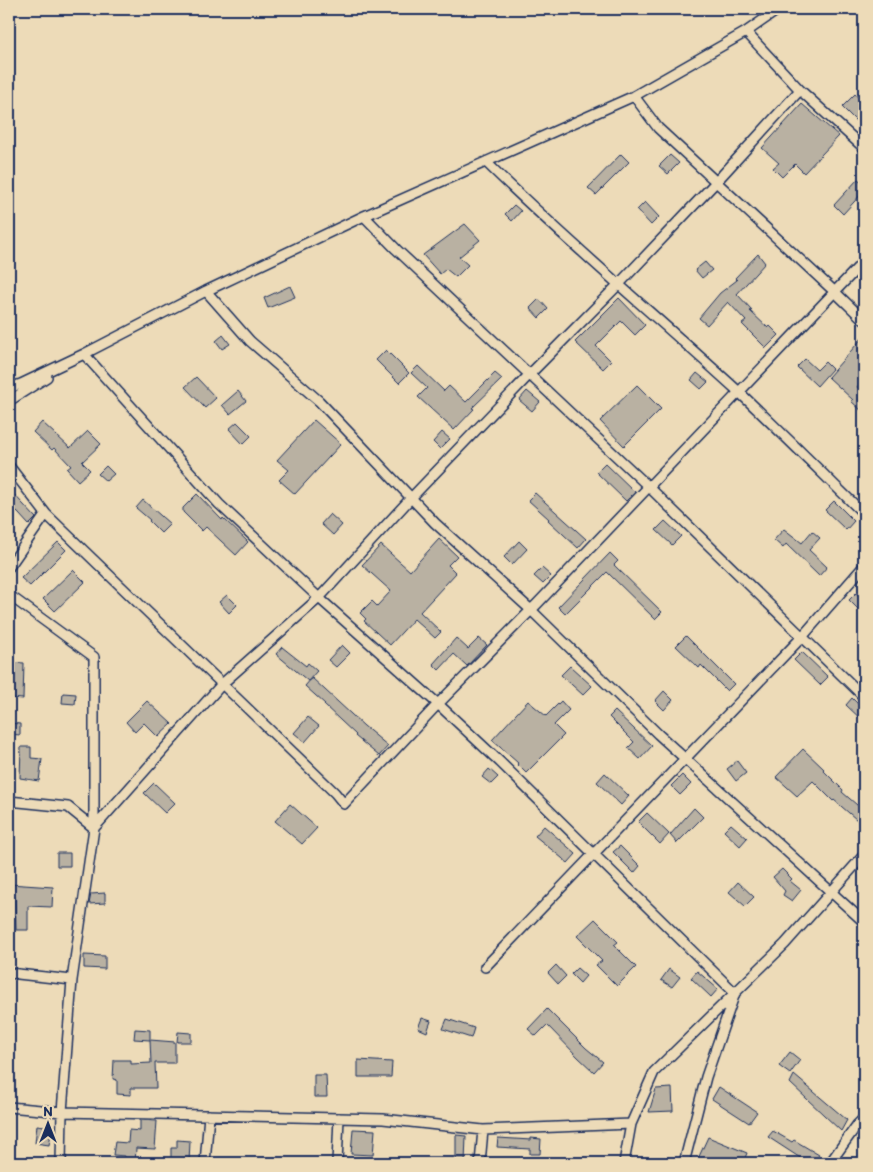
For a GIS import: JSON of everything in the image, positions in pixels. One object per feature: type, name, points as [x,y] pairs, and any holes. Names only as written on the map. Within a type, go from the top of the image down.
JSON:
[{"type":"street","points":[[9,388],[84,354],[206,290],[364,216],[634,96],[746,32],[779,9]]},
{"type":"street","points":[[746,32],[800,90],[864,148]]},
{"type":"street","points":[[94,828],[222,684],[319,598],[411,498],[716,182],[800,90]]},
{"type":"street","points":[[634,96],[658,128],[864,320]]},
{"type":"street","points":[[486,162],[515,191],[739,393],[864,514]]},
{"type":"street","points":[[364,216],[396,249],[649,487],[864,697]]},
{"type":"street","points":[[9,466],[46,514],[344,804],[438,704],[532,610],[864,261]]},
{"type":"street","points":[[206,290],[250,341],[319,401],[435,523],[532,610],[658,734],[864,922]]},
{"type":"street","points":[[9,401],[84,354]]},
{"type":"street","points":[[84,354],[219,504],[319,598],[500,762],[735,993]]},
{"type":"street","points":[[9,567],[46,514]]},
{"type":"street","points":[[485,967],[802,637],[864,566]]},
{"type":"street","points":[[9,595],[94,657],[94,828],[72,980],[62,1112],[61,1163]]},
{"type":"street","points":[[9,801],[68,807],[94,828]]},
{"type":"street","points":[[624,1163],[631,1124],[654,1072],[785,944],[864,855]]},
{"type":"street","points":[[9,973],[72,980]]},
{"type":"street","points":[[684,1163],[706,1077],[735,993]]},
{"type":"street","points":[[9,1107],[62,1112],[383,1119],[483,1130],[631,1124]]},
{"type":"street","points":[[205,1163],[209,1115]]},
{"type":"street","points":[[337,1163],[339,1118]]},
{"type":"street","points":[[830,1163],[864,1118]]},
{"type":"street","points":[[480,1163],[483,1130]]},
{"type":"building","points":[[855,94],[864,104],[864,129],[842,107]]},
{"type":"building","points":[[802,104],[839,136],[804,173],[795,164],[782,177],[773,168],[779,163],[762,148]]},
{"type":"building","points":[[621,154],[629,162],[596,195],[588,188]]},
{"type":"building","points":[[670,155],[679,163],[668,174],[659,166]]},
{"type":"building","points":[[858,179],[864,184],[864,191],[843,214],[834,205]]},
{"type":"building","points":[[645,202],[659,217],[651,225],[637,210]]},
{"type":"building","points":[[514,205],[521,211],[512,221],[505,214]]},
{"type":"building","points":[[465,224],[480,240],[459,257],[468,265],[456,277],[446,269],[440,274],[423,255]]},
{"type":"building","points":[[758,254],[765,263],[737,294],[752,310],[750,311],[768,328],[770,326],[779,335],[766,348],[742,324],[746,321],[728,302],[707,325],[699,318],[720,293],[737,280],[735,278]]},
{"type":"building","points":[[705,262],[712,270],[702,278],[695,270]]},
{"type":"building","points":[[290,286],[295,297],[268,308],[264,298]]},
{"type":"building","points":[[619,298],[645,325],[635,335],[621,321],[596,346],[611,361],[603,369],[575,342]]},
{"type":"building","points":[[539,299],[548,309],[539,318],[530,308]]},
{"type":"building","points":[[223,335],[230,344],[222,349],[216,341]]},
{"type":"building","points":[[864,336],[864,378],[857,387],[864,394],[864,413],[828,377]]},
{"type":"building","points":[[386,350],[409,373],[399,383],[376,360]]},
{"type":"building","points":[[805,359],[817,370],[825,362],[832,369],[817,386],[797,367]]},
{"type":"building","points":[[418,366],[444,391],[449,386],[466,402],[495,373],[502,379],[472,408],[474,409],[454,430],[418,397],[427,388],[411,373]]},
{"type":"building","points":[[697,373],[708,382],[701,389],[691,380]]},
{"type":"building","points":[[196,377],[216,398],[205,408],[185,387]]},
{"type":"building","points":[[637,385],[661,409],[624,446],[600,421]]},
{"type":"building","points":[[238,391],[246,401],[230,414],[222,405]]},
{"type":"building","points":[[527,391],[540,402],[532,411],[519,400]]},
{"type":"building","points":[[314,420],[341,444],[295,494],[279,480],[289,470],[277,460]]},
{"type":"building","points":[[42,422],[70,448],[88,431],[101,444],[82,462],[90,470],[78,481],[67,469],[71,466],[54,448],[52,450],[33,432]]},
{"type":"building","points":[[237,422],[251,436],[243,444],[229,429]]},
{"type":"building","points":[[442,432],[450,439],[440,449],[433,442]]},
{"type":"building","points":[[605,463],[635,492],[626,501],[596,472]]},
{"type":"building","points":[[106,466],[114,474],[106,481],[98,474]]},
{"type":"building","points":[[9,489],[36,518],[29,525],[9,503]]},
{"type":"building","points":[[535,493],[586,539],[578,548],[528,500]]},
{"type":"building","points":[[197,494],[222,520],[223,518],[248,542],[236,555],[206,527],[202,531],[183,512],[183,508]]},
{"type":"building","points":[[143,500],[170,524],[161,533],[136,508]]},
{"type":"building","points":[[834,501],[854,521],[846,530],[825,510]]},
{"type":"building","points":[[330,514],[342,525],[333,535],[321,524]]},
{"type":"building","points":[[665,521],[681,536],[672,545],[656,530]]},
{"type":"building","points":[[784,529],[802,543],[812,531],[820,538],[809,550],[827,567],[819,576],[786,544],[783,548],[774,540]]},
{"type":"building","points":[[439,539],[457,556],[448,565],[456,573],[420,612],[441,632],[435,638],[414,619],[390,645],[364,621],[366,619],[360,613],[372,601],[377,606],[391,591],[362,565],[381,545],[410,571]]},
{"type":"building","points":[[519,541],[527,549],[512,565],[504,557]]},
{"type":"building","points":[[58,542],[66,550],[30,586],[21,578]]},
{"type":"building","points":[[610,553],[618,561],[614,565],[662,612],[655,619],[607,572],[565,614],[558,607]]},
{"type":"building","points":[[542,568],[551,576],[543,584],[534,576]]},
{"type":"building","points":[[73,570],[85,582],[55,611],[43,599]]},
{"type":"building","points":[[856,593],[864,601],[864,615],[849,600]]},
{"type":"building","points":[[227,595],[237,605],[229,613],[219,602]]},
{"type":"building","points":[[686,636],[734,684],[727,691],[701,665],[699,668],[676,646]]},
{"type":"building","points":[[456,638],[468,649],[479,638],[487,645],[467,666],[454,654],[439,670],[433,664]]},
{"type":"building","points":[[342,645],[350,653],[336,667],[328,660]]},
{"type":"building","points":[[282,647],[306,666],[308,663],[317,671],[308,681],[276,654]]},
{"type":"building","points":[[802,652],[828,677],[820,685],[794,660]]},
{"type":"building","points":[[9,662],[24,663],[23,699],[10,698],[12,673],[9,673]]},
{"type":"building","points":[[570,666],[592,686],[583,695],[561,675]]},
{"type":"building","points":[[312,678],[388,746],[379,756],[355,736],[305,686]]},
{"type":"building","points":[[664,691],[673,700],[664,710],[655,701]]},
{"type":"building","points":[[63,693],[76,694],[75,704],[62,703]]},
{"type":"building","points":[[852,698],[864,710],[864,722],[846,705]]},
{"type":"building","points":[[147,701],[172,724],[158,737],[144,723],[135,732],[126,722]]},
{"type":"building","points":[[528,701],[546,716],[561,701],[569,710],[554,725],[564,735],[526,773],[518,763],[492,740]]},
{"type":"building","points":[[615,711],[652,746],[640,759],[628,748],[634,742],[609,717]]},
{"type":"building","points":[[308,717],[319,726],[305,742],[294,733]]},
{"type":"building","points":[[9,723],[20,724],[20,735],[9,734]]},
{"type":"building","points":[[21,747],[31,747],[31,758],[42,759],[39,781],[20,778]]},
{"type":"building","points":[[803,749],[824,769],[843,790],[842,792],[864,811],[864,826],[833,801],[813,781],[797,796],[776,777]]},
{"type":"building","points":[[737,761],[746,773],[736,781],[727,769]]},
{"type":"building","points":[[489,769],[498,777],[491,784],[482,777]]},
{"type":"building","points":[[605,773],[629,796],[621,805],[597,782]]},
{"type":"building","points":[[682,775],[691,784],[680,795],[671,786]]},
{"type":"building","points":[[154,783],[175,803],[165,813],[144,793]]},
{"type":"building","points":[[290,804],[317,828],[302,844],[275,821]]},
{"type":"building","points":[[694,808],[703,817],[677,843],[670,835]]},
{"type":"building","points":[[647,813],[669,834],[660,844],[638,822]]},
{"type":"building","points":[[731,824],[747,838],[740,846],[724,831]]},
{"type":"building","points":[[544,826],[576,854],[568,863],[535,836]]},
{"type":"building","points":[[620,846],[640,866],[634,873],[613,852]]},
{"type":"building","points":[[57,853],[70,853],[70,866],[57,866]]},
{"type":"building","points":[[782,869],[792,879],[790,881],[801,890],[792,901],[783,895],[785,891],[773,877]]},
{"type":"building","points":[[738,882],[754,897],[745,906],[729,892]]},
{"type":"building","points":[[9,884],[53,887],[52,907],[28,906],[28,930],[16,930],[15,897],[9,897]]},
{"type":"building","points":[[105,893],[105,903],[89,904],[91,894]]},
{"type":"building","points":[[595,919],[618,942],[614,945],[636,967],[617,986],[596,965],[602,961],[577,936]]},
{"type":"building","points":[[84,955],[105,956],[105,969],[84,968]]},
{"type":"building","points":[[556,965],[566,976],[558,984],[548,973]]},
{"type":"building","points":[[577,968],[586,976],[580,983],[571,974]]},
{"type":"building","points":[[669,969],[680,977],[672,987],[661,980]]},
{"type":"building","points":[[697,971],[718,989],[711,997],[691,978]]},
{"type":"building","points":[[547,1009],[586,1048],[603,1062],[594,1072],[547,1025],[536,1036],[528,1029]]},
{"type":"building","points":[[422,1018],[431,1021],[427,1032],[418,1028]]},
{"type":"building","points":[[447,1019],[474,1028],[471,1038],[443,1029]]},
{"type":"building","points":[[135,1029],[150,1030],[150,1040],[134,1039]]},
{"type":"building","points":[[178,1032],[191,1033],[191,1042],[177,1042]]},
{"type":"building","points":[[150,1040],[175,1042],[175,1063],[155,1063],[156,1088],[131,1088],[131,1095],[117,1094],[117,1080],[113,1079],[114,1060],[131,1060],[131,1064],[151,1063]]},
{"type":"building","points":[[790,1052],[800,1060],[790,1074],[779,1066]]},
{"type":"building","points":[[358,1060],[392,1062],[391,1077],[358,1077]]},
{"type":"building","points":[[314,1075],[326,1075],[327,1097],[314,1097]]},
{"type":"building","points":[[794,1075],[847,1120],[841,1131],[790,1083]]},
{"type":"building","points":[[719,1087],[757,1112],[749,1123],[712,1099]]},
{"type":"building","points":[[672,1088],[673,1111],[649,1112],[656,1089]]},
{"type":"building","points":[[140,1120],[157,1121],[155,1149],[136,1148],[135,1163],[125,1163],[125,1156],[113,1155],[115,1142],[128,1143],[129,1130],[140,1131]]},
{"type":"building","points":[[37,1125],[52,1127],[49,1145],[35,1143]]},
{"type":"building","points":[[353,1129],[375,1130],[373,1155],[351,1154]]},
{"type":"building","points":[[773,1131],[792,1142],[794,1140],[819,1155],[813,1163],[808,1163],[768,1137]]},
{"type":"building","points":[[456,1135],[466,1136],[465,1163],[456,1163]]},
{"type":"building","points":[[708,1137],[747,1153],[743,1163],[696,1163]]},
{"type":"building","points":[[498,1138],[541,1139],[540,1154],[530,1154],[530,1149],[497,1147]]},
{"type":"building","points":[[177,1140],[190,1141],[189,1163],[171,1163],[171,1148],[177,1148]]}]
